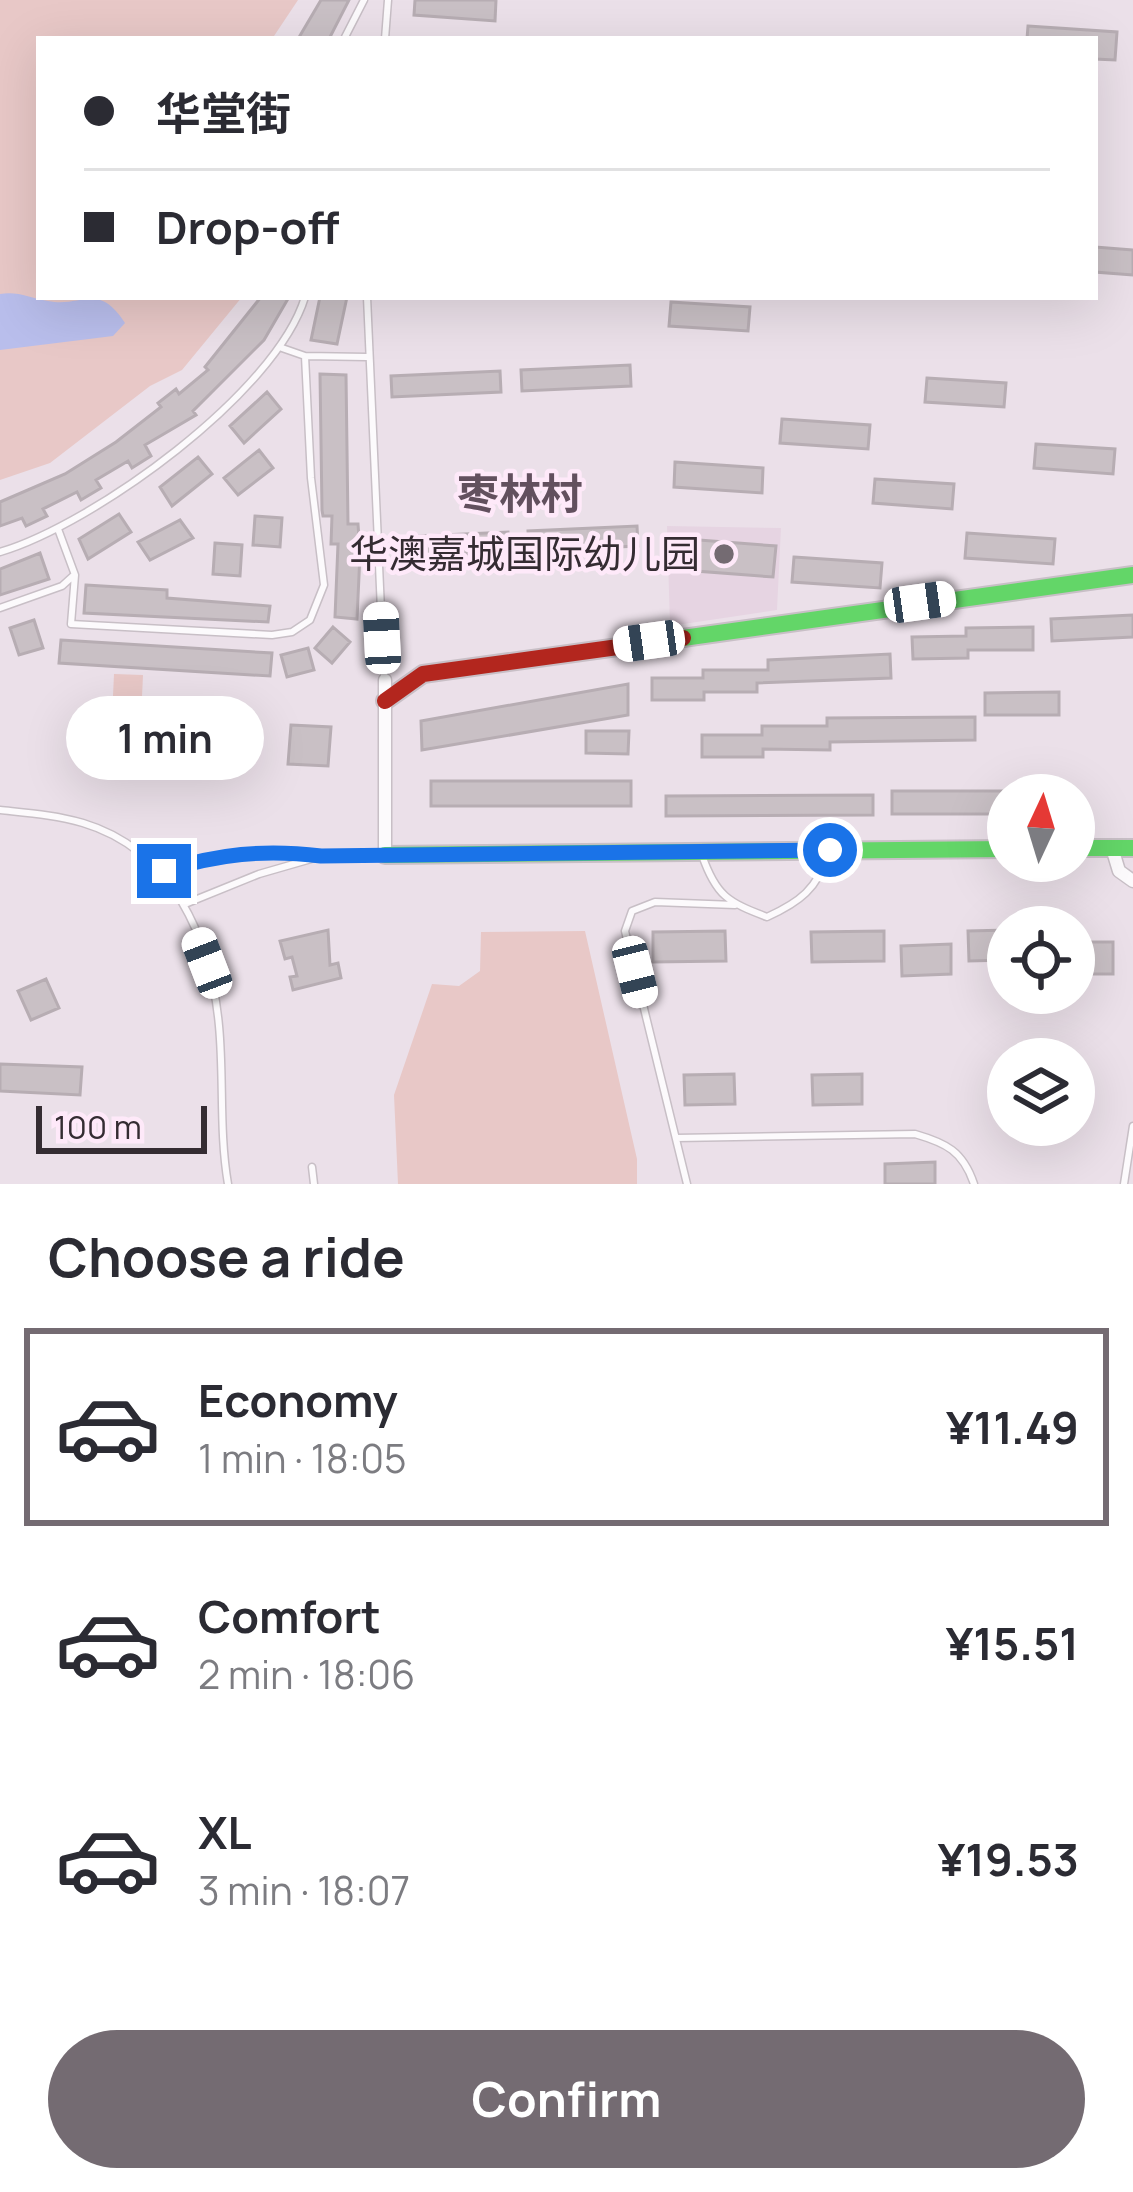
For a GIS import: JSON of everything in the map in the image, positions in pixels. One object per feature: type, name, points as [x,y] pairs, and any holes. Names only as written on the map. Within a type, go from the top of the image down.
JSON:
[{"type":"street","points":[[385,701],[423,674],[1055,582],[1133,575]]},
{"type":"street","points":[[385,680],[385,855],[987,849]]},
{"type":"street","points":[[1095,848],[1133,848]]},
{"type":"street","points":[[1112,848],[1119,871],[1133,881]]},
{"type":"lane","points":[[346,36],[364,0]]},
{"type":"lane","points":[[386,36],[388,0]]},
{"type":"lane","points":[[0,552],[58,529],[113,496],[183,444],[282,348],[304,300]]},
{"type":"lane","points":[[367,300],[385,680]]},
{"type":"lane","points":[[282,348],[305,356],[368,358]]},
{"type":"lane","points":[[58,529],[75,575],[71,624],[272,634],[292,632],[310,620],[324,585],[311,478],[305,356]]},
{"type":"lane","points":[[0,608],[62,586],[75,575]]},
{"type":"lane","points":[[0,810],[87,824],[130,846],[164,871],[185,904],[207,963],[219,1022],[228,1184]]},
{"type":"lane","points":[[701,852],[712,886],[735,904],[766,917],[801,902],[820,878],[830,850]]},
{"type":"lane","points":[[164,871],[240,852],[385,855]]},
{"type":"lane","points":[[185,904],[259,874],[321,856]]},
{"type":"lane","points":[[688,1184],[625,931],[632,910],[656,902],[735,904]]},
{"type":"lane","points":[[1124,1184],[1133,1126]]},
{"type":"lane","points":[[676,1138],[915,1134],[948,1144],[965,1161],[974,1184]]},
{"type":"lane","points":[[312,1167],[314,1184]]},
{"type":"shaded area","points":[[0,0],[298,0],[274,36],[36,36],[36,300],[240,300],[182,370],[150,386],[50,463],[0,480]]},
{"type":"shaded area","name":"华澳嘉城国际幼儿园","points":[[667,526],[781,528],[777,610],[670,626]]},
{"type":"shaded area","points":[[114,674],[143,675],[140,740],[111,739]]},
{"type":"shaded area","points":[[585,931],[637,1159],[637,1184],[398,1184],[394,1095],[432,984],[459,986],[480,971],[481,932]]},
{"type":"water","points":[[0,294],[60,302],[100,300],[125,323],[113,336],[0,350]]},
{"type":"building","points":[[321,0],[349,0],[331,36],[300,36]]},
{"type":"building","points":[[415,0],[496,0],[495,21],[414,15]]},
{"type":"building","points":[[1028,26],[1117,32],[1115,60],[1098,59],[1098,36],[1027,36]]},
{"type":"building","points":[[1098,247],[1133,250],[1133,275],[1098,272]]},
{"type":"building","points":[[259,300],[287,300],[264,340],[193,411],[196,415],[145,445],[151,456],[132,468],[128,461],[96,480],[101,488],[81,500],[77,492],[43,509],[47,516],[26,526],[22,518],[0,526],[0,502],[65,474],[116,442],[161,407],[158,403],[176,389],[179,394],[208,370],[205,367]]},
{"type":"building","points":[[319,300],[346,300],[337,344],[311,340]]},
{"type":"building","points":[[671,302],[750,307],[748,331],[669,326]]},
{"type":"building","points":[[630,365],[631,386],[522,391],[521,370]]},
{"type":"building","points":[[500,371],[501,392],[392,397],[391,376]]},
{"type":"building","points":[[320,374],[346,375],[348,524],[358,524],[360,554],[357,619],[335,617],[338,544],[331,544],[332,516],[323,516],[322,510]]},
{"type":"building","points":[[927,378],[1006,383],[1004,407],[925,402]]},
{"type":"building","points":[[267,392],[281,409],[244,443],[230,426]]},
{"type":"building","points":[[782,419],[870,425],[868,449],[780,443]]},
{"type":"building","points":[[1036,444],[1115,449],[1113,474],[1034,468]]},
{"type":"building","points":[[259,450],[273,468],[238,495],[224,478]]},
{"type":"building","points":[[198,457],[212,474],[172,506],[160,487]]},
{"type":"building","points":[[675,462],[763,468],[762,493],[674,487]]},
{"type":"building","points":[[875,479],[954,484],[952,509],[873,503]]},
{"type":"building","points":[[119,514],[131,532],[88,559],[79,539]]},
{"type":"building","points":[[255,516],[282,518],[280,547],[253,545]]},
{"type":"building","points":[[180,520],[193,538],[150,560],[138,542]]},
{"type":"building","points":[[637,526],[638,546],[529,551],[528,531]]},
{"type":"building","points":[[508,532],[509,552],[399,557],[398,537]]},
{"type":"building","points":[[967,533],[1055,539],[1053,564],[965,558]]},
{"type":"building","points":[[699,540],[776,546],[773,577],[696,571]]},
{"type":"building","points":[[215,543],[242,545],[240,576],[213,574]]},
{"type":"building","points":[[40,553],[49,579],[0,595],[0,569]]},
{"type":"building","points":[[794,557],[882,563],[880,588],[792,582]]},
{"type":"building","points":[[86,585],[167,590],[167,598],[270,606],[268,622],[84,613]]},
{"type":"building","points":[[1133,615],[1133,637],[1052,641],[1051,619]]},
{"type":"building","points":[[34,620],[43,648],[19,655],[10,628]]},
{"type":"building","points":[[333,627],[350,642],[332,663],[315,648]]},
{"type":"building","points":[[1033,627],[1033,650],[968,650],[968,658],[913,659],[912,637],[966,636],[966,628]]},
{"type":"building","points":[[61,640],[272,653],[270,676],[59,663]]},
{"type":"building","points":[[308,648],[314,670],[287,677],[281,655]]},
{"type":"building","points":[[890,654],[891,678],[757,683],[757,692],[704,692],[704,700],[652,700],[652,678],[703,678],[703,670],[768,670],[768,660]]},
{"type":"building","points":[[628,684],[628,715],[422,750],[421,721]]},
{"type":"building","points":[[1059,692],[1059,715],[985,715],[985,693]]},
{"type":"building","points":[[975,717],[975,740],[830,742],[830,750],[763,749],[763,757],[702,757],[702,735],[762,735],[762,726],[827,726],[827,718]]},
{"type":"building","points":[[291,725],[331,727],[328,766],[288,764]]},
{"type":"building","points":[[586,731],[629,731],[628,754],[586,753]]},
{"type":"building","points":[[431,781],[631,781],[631,806],[431,806]]},
{"type":"building","points":[[892,791],[987,791],[987,814],[892,814]]},
{"type":"building","points":[[873,795],[873,815],[666,816],[666,796]]},
{"type":"building","points":[[328,930],[330,965],[338,963],[341,978],[293,990],[290,977],[297,976],[292,957],[285,959],[280,941]]},
{"type":"building","points":[[725,931],[726,961],[653,962],[653,932]]},
{"type":"building","points":[[884,931],[884,961],[812,962],[811,932]]},
{"type":"building","points":[[968,931],[987,931],[987,961],[969,961]]},
{"type":"building","points":[[1095,942],[1113,942],[1113,974],[1095,974]]},
{"type":"building","points":[[951,944],[951,974],[902,976],[901,946]]},
{"type":"building","points":[[46,979],[59,1008],[31,1020],[18,991]]},
{"type":"building","points":[[0,1064],[82,1067],[80,1095],[0,1091]]},
{"type":"building","points":[[734,1074],[735,1104],[685,1105],[684,1075]]},
{"type":"building","points":[[862,1074],[862,1104],[813,1105],[812,1075]]},
{"type":"building","points":[[935,1162],[935,1184],[885,1184],[885,1164]]},
{"type":"traffic: fast","points":[[683,638],[1133,575]]},
{"type":"traffic: fast","points":[[1095,848],[1133,848]]},
{"type":"traffic: fast","points":[[385,855],[987,849]]},
{"type":"traffic: jam","points":[[385,701],[423,674],[683,638]]},
{"type":"place","name":"华澳嘉城国际幼儿园","points":[[724,554]]},
{"type":"district","name":"枣林村","points":[[520,494]]},
{"type":"route","points":[[164,871],[205,858],[273,850],[321,856],[830,850]]}]
